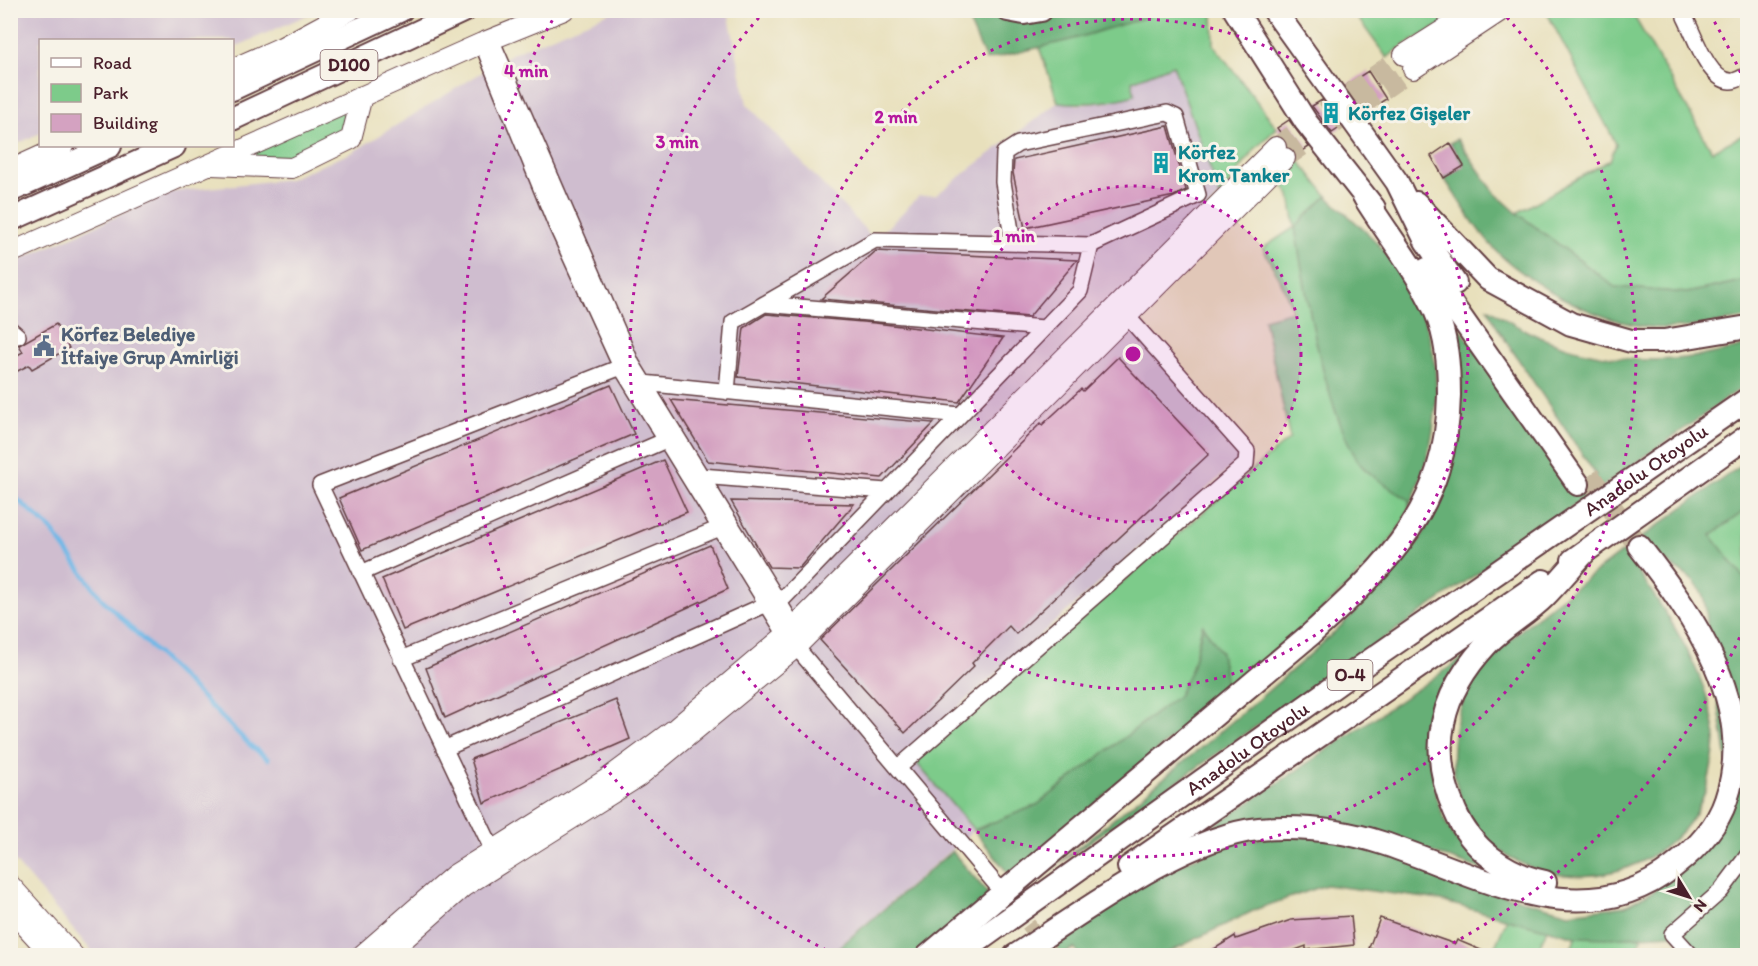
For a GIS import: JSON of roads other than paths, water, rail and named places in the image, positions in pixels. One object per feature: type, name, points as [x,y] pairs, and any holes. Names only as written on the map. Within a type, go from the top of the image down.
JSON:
[{"type":"highway","name":"D100","points":[[234,88],[401,10]]},
{"type":"highway","name":"D100","points":[[234,118],[465,10]]},
{"type":"highway","points":[[443,20],[472,10]]},
{"type":"highway","points":[[1008,10],[1024,13],[1041,10]]},
{"type":"highway","points":[[1235,10],[1306,122],[1365,198],[1423,263],[1584,480],[1426,241],[1396,182]]},
{"type":"highway","points":[[1274,10],[1396,182],[1488,279],[1571,324],[1631,341],[1664,341],[1748,327]]},
{"type":"highway","points":[[10,191],[108,147]]},
{"type":"highway","points":[[10,220],[172,147]]},
{"type":"highway","points":[[928,956],[1311,634],[1358,591],[1413,528],[1426,503],[1445,442],[1448,416],[1448,354],[1432,304],[1365,198]]},
{"type":"highway","name":"Anadolu Otoyolu","points":[[957,956],[1371,660],[1748,399]]},
{"type":"highway","name":"Anadolu Otoyolu","points":[[1009,956],[1140,859],[1584,553],[1748,436]]},
{"type":"highway","points":[[1015,956],[1166,861],[1212,841],[1255,830],[1297,828],[1336,831],[1380,843],[1486,882],[1570,901],[1596,901],[1630,892],[1662,876],[1686,858],[1714,824],[1732,782],[1736,761],[1736,738],[1727,695],[1707,647],[1673,588],[1634,549],[1684,631],[1708,679],[1723,729],[1723,770],[1718,790],[1704,817],[1687,840],[1646,871],[1619,883],[1588,887],[1553,884],[1526,878],[1504,867],[1480,849],[1458,819],[1444,786],[1440,746],[1446,706],[1465,671],[1489,642],[1544,598],[1584,553]]},
{"type":"main road","points":[[234,68],[282,47],[351,10]]},
{"type":"main road","points":[[282,47],[393,10]]},
{"type":"main road","points":[[487,41],[487,28],[527,10]]},
{"type":"main road","points":[[10,253],[487,41],[564,10]]},
{"type":"main road","points":[[1475,10],[1409,62],[1502,10]]},
{"type":"main road","points":[[208,165],[282,169],[301,165],[351,139],[362,96]]},
{"type":"main road","points":[[10,170],[61,147]]},
{"type":"main road","points":[[361,956],[454,875],[607,779],[795,638],[1281,152],[1127,316],[795,638],[638,777],[463,887],[385,956]]},
{"type":"main road","points":[[10,885],[74,956]]},
{"type":"main road","points":[[10,909],[45,953]]},
{"type":"street","points":[[1688,10],[1685,17],[1708,65],[1719,78],[1731,82],[1748,75]]},
{"type":"street","points":[[487,41],[556,225],[621,367],[720,528],[773,603]]},
{"type":"street","points":[[487,41],[632,364],[701,476],[773,603],[795,638],[902,765],[999,888],[991,862],[902,765]]},
{"type":"street","points":[[727,392],[733,322],[875,240],[1091,245],[1198,195],[1176,117],[1167,113],[1018,144],[1004,153],[1003,182],[1013,243]]},
{"type":"street","points":[[444,749],[773,603],[886,491],[1080,291],[1091,245]]},
{"type":"street","points":[[764,304],[1044,328]]},
{"type":"street","points":[[902,765],[1246,464],[1247,451],[1127,316]]},
{"type":"street","points":[[493,851],[320,485],[621,367]]},
{"type":"street","points":[[644,383],[960,415]]},
{"type":"street","points":[[361,573],[666,440]]},
{"type":"street","points":[[701,476],[886,491]]},
{"type":"street","points":[[401,658],[720,528]]},
{"type":"street","points":[[1692,956],[1672,934],[1721,891],[1748,855]]},
{"type":"waterway","points":[[10,493],[50,528],[101,598],[250,745],[268,759]]},
{"type":"tunnel","points":[[1276,147],[1404,55]]},
{"type":"tunnel","points":[[1285,158],[1413,69]]},
{"type":"tunnel","points":[[1589,476],[1639,546]]},
{"type":"tunnel","points":[[1014,906],[1053,956]]},
{"type":"place","name":"Körfez Gişeler","points":[[1331,113]]},
{"type":"place","name":"Körfez Krom Tanker","points":[[1161,163]]},
{"type":"place","name":"Körfez Belediye İtfaiye Grup Amirliği","points":[[44,346]]}]
